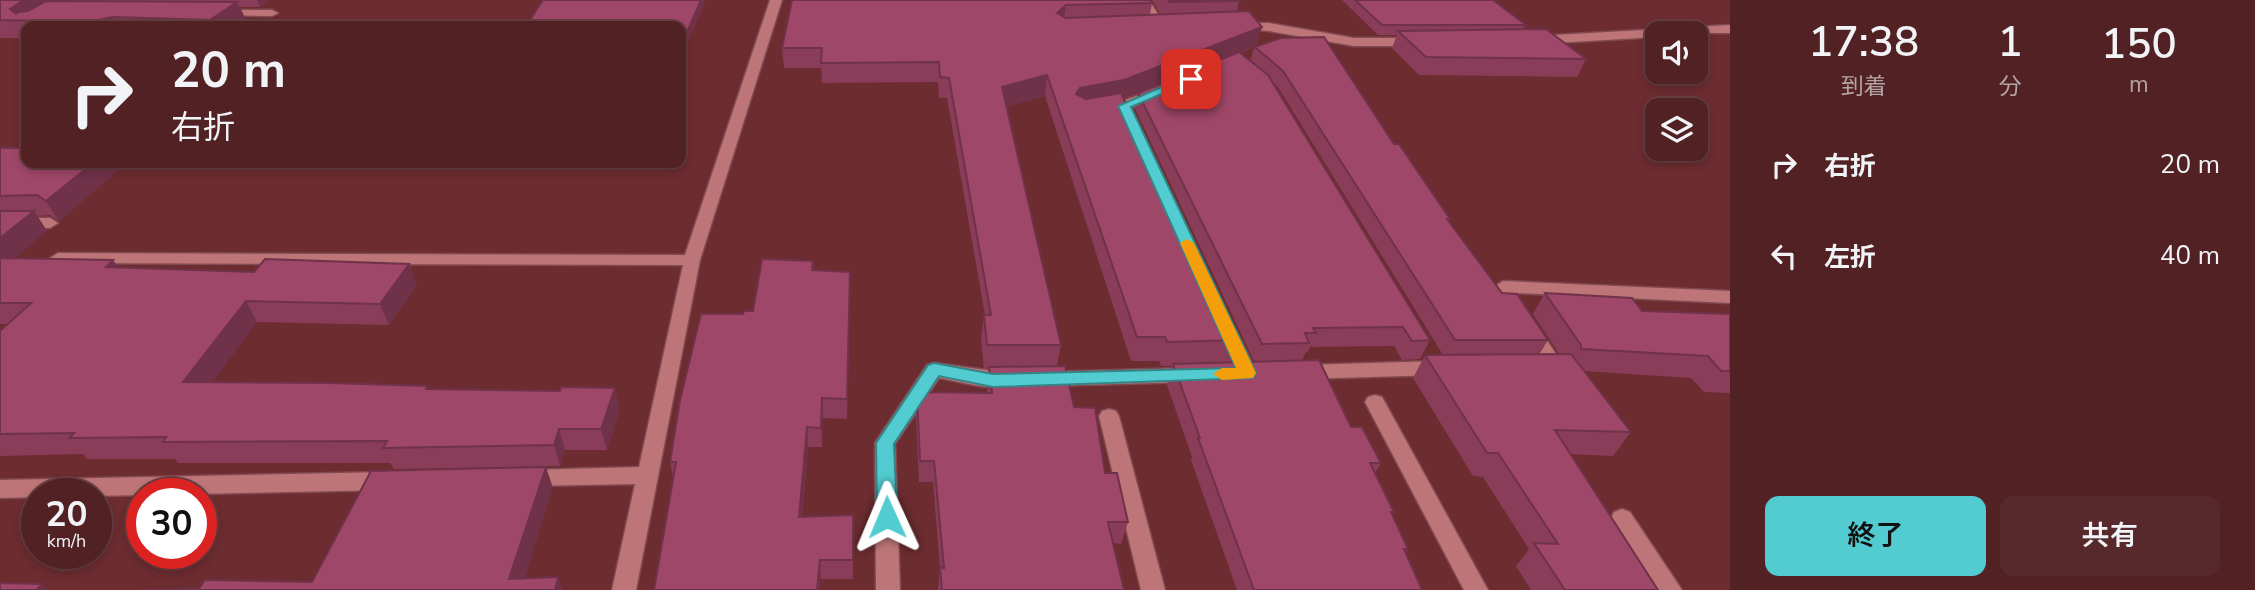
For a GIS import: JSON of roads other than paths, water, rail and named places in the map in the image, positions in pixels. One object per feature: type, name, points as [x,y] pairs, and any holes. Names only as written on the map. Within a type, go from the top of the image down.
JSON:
[{"type":"street","points":[[624,590],[692,261],[776,0]]},
{"type":"street","points":[[1143,0],[1166,27],[1146,27]]},
{"type":"street","points":[[203,13],[272,13]]},
{"type":"street","points":[[1222,26],[1269,27],[1354,42],[1436,41]]},
{"type":"street","points":[[1708,30],[1730,29]]},
{"type":"street","points":[[1289,43],[1315,34]]},
{"type":"street","points":[[1519,41],[1645,34]]},
{"type":"street","points":[[1093,112],[1127,112],[1174,86]]},
{"type":"street","points":[[0,223],[50,222]]},
{"type":"street","points":[[58,258],[692,261]]},
{"type":"street","points":[[1529,369],[1555,369],[1503,287],[1730,297]]},
{"type":"street","points":[[888,590],[885,443],[934,369],[993,380],[1254,373],[1219,313]]},
{"type":"street","points":[[1288,372],[1434,363],[1464,368]]},
{"type":"street","points":[[1375,402],[1476,590]]},
{"type":"street","points":[[1109,416],[1153,590]]},
{"type":"street","points":[[510,478],[648,475]]},
{"type":"street","points":[[0,489],[413,480]]},
{"type":"street","points":[[1622,518],[1670,590]]}]
